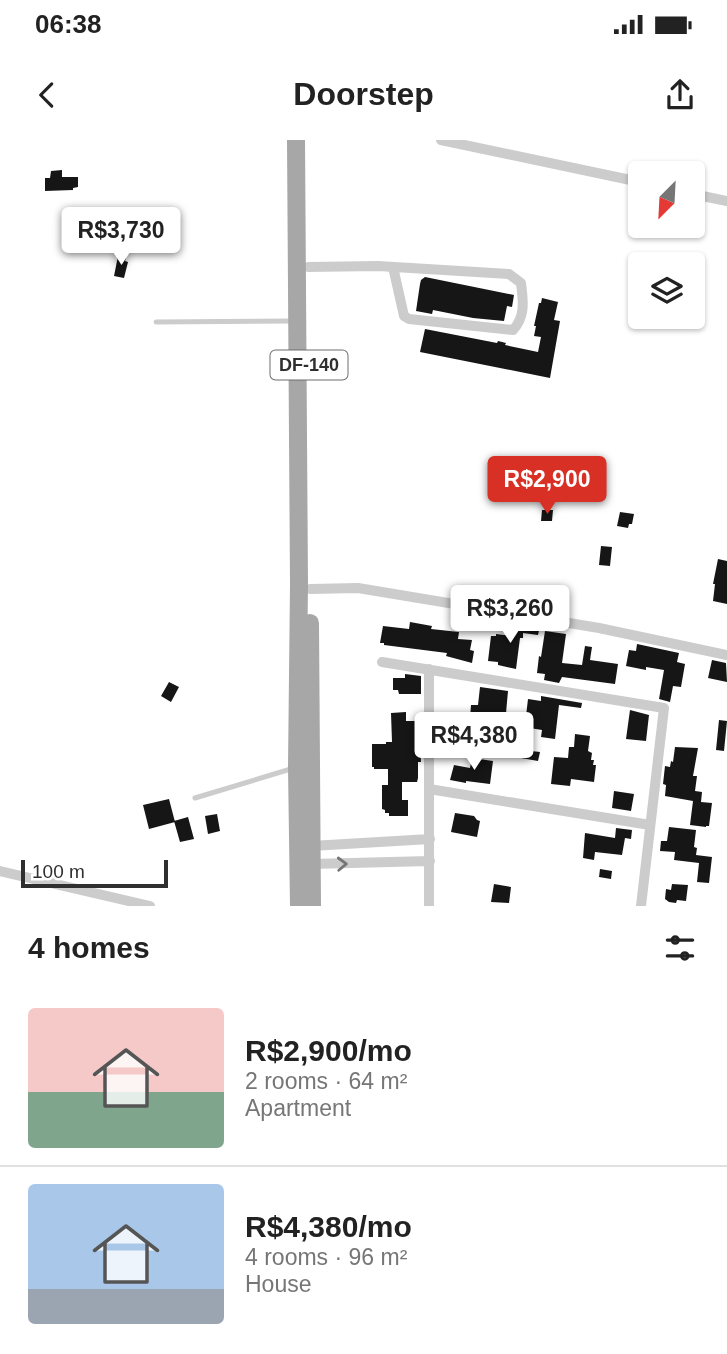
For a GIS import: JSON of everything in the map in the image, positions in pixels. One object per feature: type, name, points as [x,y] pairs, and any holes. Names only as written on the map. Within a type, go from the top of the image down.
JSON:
[{"type":"main road","name":"DF-140","points":[[296,140],[299,906]]},
{"type":"main road","name":"DF-140","points":[[308,140],[312,906]]},
{"type":"street","points":[[441,140],[628,179]]},
{"type":"street","points":[[705,196],[727,201]]},
{"type":"street","points":[[309,267],[393,267],[509,274],[522,283],[524,306],[519,324],[513,330],[409,319],[404,316],[393,267]]},
{"type":"street","points":[[310,589],[358,588],[598,628],[727,654]]},
{"type":"street","points":[[382,662],[664,708],[641,906]]},
{"type":"street","points":[[429,669],[429,906]]},
{"type":"street","points":[[429,789],[650,825]]},
{"type":"street","points":[[312,846],[430,839]]},
{"type":"street","points":[[370,842],[372,863]]},
{"type":"street","points":[[312,864],[429,861]]},
{"type":"street","points":[[0,871],[150,906]]},
{"type":"lane","points":[[156,322],[296,321]]},
{"type":"lane","points":[[195,798],[297,767]]},
{"type":"building","points":[[62,170],[62,177],[78,177],[78,187],[73,190],[45,191],[45,178],[50,178],[51,171]]},
{"type":"building","points":[[118,256],[126,258],[125,261],[128,262],[124,278],[114,276]]},
{"type":"building","points":[[425,277],[514,295],[512,307],[507,306],[504,321],[433,310],[432,314],[416,311],[421,280]]},
{"type":"building","points":[[542,298],[558,302],[554,320],[560,321],[550,378],[420,352],[425,329],[497,343],[498,341],[538,352],[541,337],[534,336],[534,326]]},
{"type":"building","points":[[542,510],[553,510],[552,521],[541,521]]},
{"type":"building","points":[[620,512],[634,514],[632,524],[629,524],[628,528],[617,526]]},
{"type":"building","points":[[601,546],[612,547],[610,566],[599,565]]},
{"type":"building","points":[[718,559],[727,561],[727,604],[713,601]]},
{"type":"building","points":[[410,622],[432,626],[431,629],[459,632],[458,639],[472,640],[472,663],[446,656],[447,653],[380,643],[383,626],[409,629]]},
{"type":"building","points":[[515,622],[540,626],[538,635],[523,633],[523,638],[520,638],[516,669],[488,661],[491,636],[513,636]]},
{"type":"building","points":[[545,631],[566,634],[562,663],[582,665],[585,646],[592,647],[590,660],[618,664],[615,684],[562,677],[559,683],[544,680],[545,674],[537,673]]},
{"type":"building","points":[[637,644],[679,653],[677,662],[685,664],[681,687],[673,686],[670,702],[659,699],[664,670],[626,666],[629,650],[636,651]]},
{"type":"building","points":[[712,660],[726,663],[727,682],[708,678]]},
{"type":"building","points":[[405,674],[421,676],[421,694],[399,694],[398,690],[393,690],[393,678],[405,678]]},
{"type":"building","points":[[169,682],[179,687],[171,702],[161,696]]},
{"type":"building","points":[[480,687],[508,691],[507,713],[526,716],[528,699],[541,701],[541,696],[582,703],[581,708],[559,705],[555,739],[541,737],[542,730],[511,725],[514,733],[503,731],[505,722],[470,718],[471,705],[478,705]]},
{"type":"building","points":[[630,710],[649,715],[646,741],[626,739]]},
{"type":"building","points":[[406,712],[406,721],[419,721],[421,762],[418,762],[417,782],[402,782],[402,800],[408,800],[408,816],[389,816],[389,813],[382,809],[382,785],[388,785],[388,769],[372,767],[372,744],[392,742],[391,713]]},
{"type":"building","points":[[719,720],[727,721],[724,751],[716,750]]},
{"type":"building","points":[[575,734],[590,736],[588,751],[592,753],[593,765],[596,765],[594,782],[571,779],[570,786],[551,784],[554,757],[568,758],[569,747],[574,747]]},
{"type":"building","points":[[675,747],[698,748],[693,776],[697,776],[695,791],[702,792],[701,802],[712,803],[709,826],[690,825],[693,801],[665,796],[665,766],[670,767],[671,761],[673,762]]},
{"type":"building","points":[[523,750],[540,752],[538,761],[521,758]]},
{"type":"building","points":[[472,758],[493,761],[490,784],[450,780],[454,765],[470,768]]},
{"type":"building","points":[[614,791],[634,794],[631,811],[612,808]]},
{"type":"building","points":[[169,799],[175,822],[149,829],[143,805]]},
{"type":"building","points":[[455,813],[474,816],[480,821],[477,837],[451,832]]},
{"type":"building","points":[[217,814],[220,831],[208,834],[205,816]]},
{"type":"building","points":[[188,817],[194,839],[180,842],[174,821]]},
{"type":"building","points":[[669,827],[696,830],[696,855],[712,857],[709,883],[697,882],[699,863],[674,860],[675,852],[660,851],[661,841],[667,841]]},
{"type":"building","points":[[616,828],[632,830],[631,839],[625,838],[622,855],[595,852],[594,860],[583,858],[585,833],[615,838]]},
{"type":"building","points":[[600,869],[612,871],[611,879],[599,877]]},
{"type":"building","points":[[494,884],[511,887],[509,903],[491,902]]},
{"type":"building","points":[[672,884],[688,885],[686,901],[677,900],[676,903],[665,899],[666,889],[671,890]]}]
